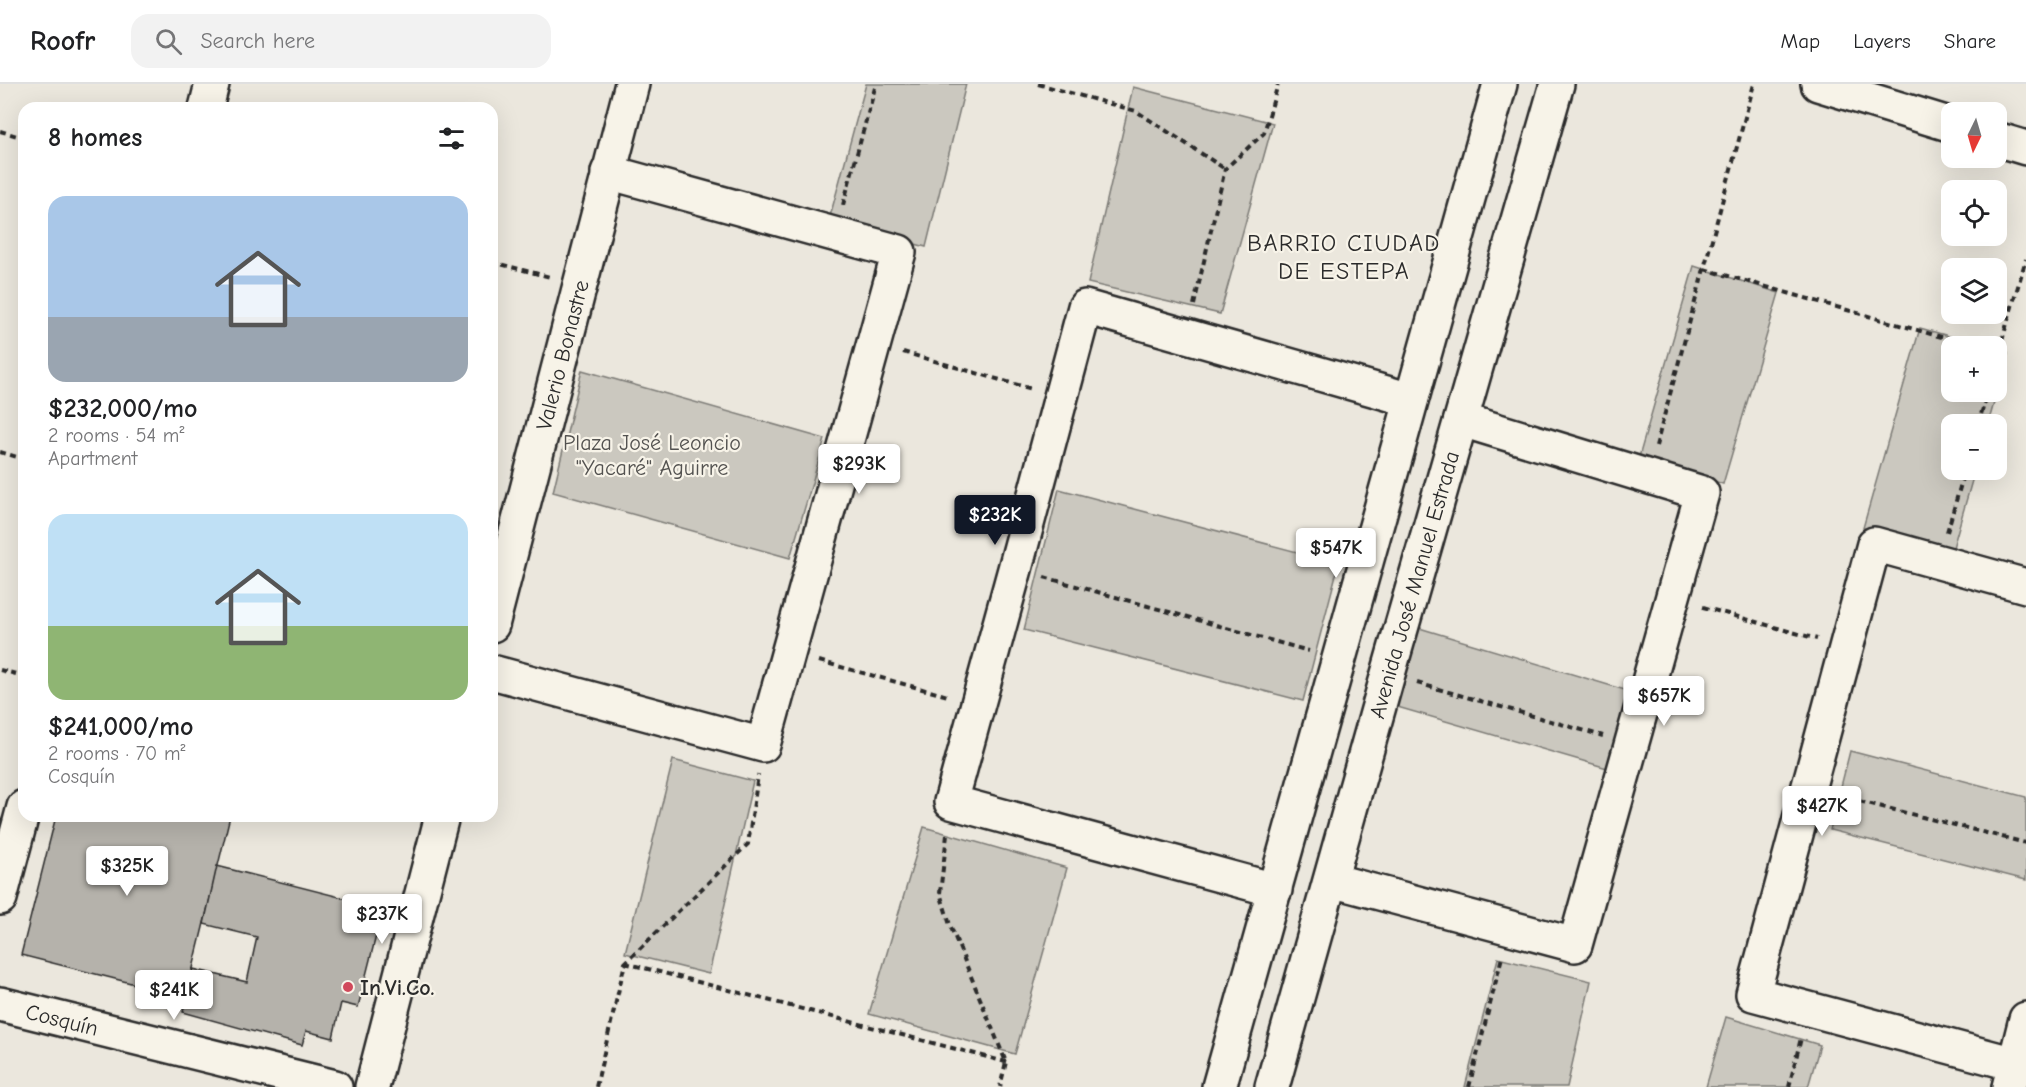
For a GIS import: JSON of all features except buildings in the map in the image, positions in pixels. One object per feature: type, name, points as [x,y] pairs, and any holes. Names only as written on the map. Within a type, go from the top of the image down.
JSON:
[{"type":"street","points":[[208,102],[212,84]]},
{"type":"street","name":"Valerio Bonastre","points":[[498,602],[632,84]]},
{"type":"street","points":[[1219,1087],[1500,84]]},
{"type":"street","name":"Avenida José Manuel Estrada","points":[[1272,1087],[1557,84]]},
{"type":"street","points":[[1818,84],[1941,122]]},
{"type":"street","points":[[2007,142],[2026,148]]},
{"type":"street","points":[[498,674],[763,745],[899,252],[608,172]]},
{"type":"street","points":[[1275,890],[951,802],[1085,307],[1187,334],[1411,400]]},
{"type":"street","points":[[1331,880],[1575,945],[1702,492],[1462,420]]},
{"type":"street","points":[[2026,586],[1874,544],[1753,994],[2017,1073],[2026,1019]]},
{"type":"street","points":[[0,898],[20,822]]},
{"type":"street","points":[[372,1087],[440,822]]},
{"type":"street","name":"Cosquín","points":[[0,1004],[335,1087]]},
{"type":"path","points":[[835,234],[876,84]]},
{"type":"path","points":[[1038,84],[1136,111],[1225,169]]},
{"type":"path","points":[[1187,334],[1225,169],[1264,134],[1278,84]]},
{"type":"path","points":[[1647,475],[1754,84]]},
{"type":"path","points":[[0,131],[18,136]]},
{"type":"path","points":[[2003,336],[2026,259]]},
{"type":"path","points":[[498,264],[580,285]]},
{"type":"path","points":[[1704,269],[1941,337]]},
{"type":"path","points":[[875,344],[1061,398]]},
{"type":"path","points":[[0,452],[18,457]]},
{"type":"path","points":[[1939,562],[1962,480]]},
{"type":"path","points":[[1672,598],[1847,647]]},
{"type":"path","points":[[789,653],[978,704]]},
{"type":"path","points":[[0,670],[18,674]]},
{"type":"path","points":[[596,1087],[625,963],[748,844],[763,745]]},
{"type":"path","points":[[1809,788],[2026,843]]},
{"type":"path","points":[[951,802],[940,893],[950,925],[1006,1062],[1000,1087]]},
{"type":"path","points":[[1469,1087],[1510,928]]},
{"type":"path","points":[[625,963],[1006,1062]]},
{"type":"path","points":[[1789,1087],[1808,1010]]},
{"type":"green space","points":[[866,84],[966,84],[926,247],[829,220]]},
{"type":"green space","points":[[1133,87],[1273,123],[1220,314],[1088,283]]},
{"type":"green space","points":[[1694,266],[1779,293],[1723,484],[1639,457]]},
{"type":"green space","points":[[1920,328],[1949,336],[1941,336],[1941,402],[1994,402],[1991,414],[1941,414],[1941,480],[1972,480],[1952,551],[1863,528]]},
{"type":"green space","name":"Plaza José Leoncio \"Yacaré\" Aguirre","points":[[582,370],[825,439],[790,558],[553,492]]},
{"type":"green space","points":[[1059,489],[1339,563],[1303,701],[1024,630]]},
{"type":"green space","points":[[1416,627],[1635,693],[1614,770],[1394,706]]},
{"type":"green space","points":[[1850,751],[2026,797],[2026,880],[1830,830]]},
{"type":"green space","points":[[673,760],[753,781],[709,974],[625,953]]},
{"type":"green space","points":[[924,827],[1067,868],[1015,1054],[869,1014]]},
{"type":"green space","points":[[1498,958],[1591,981],[1567,1087],[1465,1087]]},
{"type":"green space","points":[[1726,1017],[1820,1045],[1808,1087],[1706,1087]]},
{"type":"place","name":"In.Vi.Co.","points":[[348,987]]},
{"type":"district","name":"BARRIO CIUDAD DE ESTEPA","points":[[1344,257]]}]
